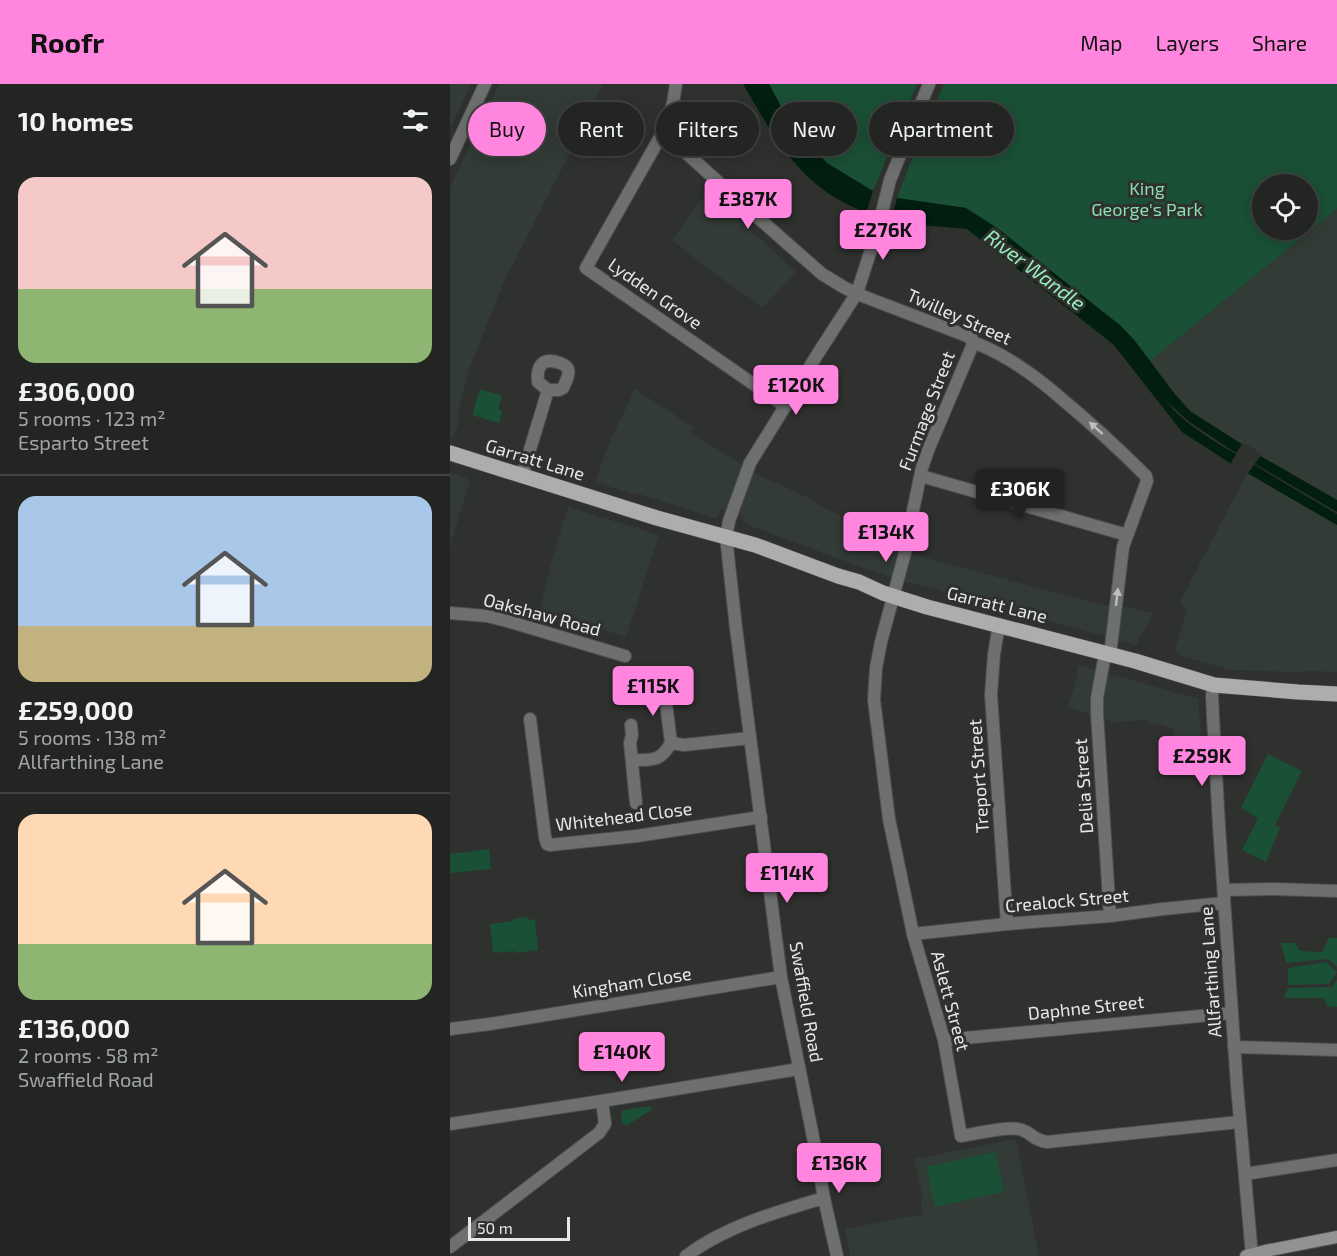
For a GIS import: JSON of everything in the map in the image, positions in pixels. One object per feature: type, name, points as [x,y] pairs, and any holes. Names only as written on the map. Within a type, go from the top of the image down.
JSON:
[{"type":"main road","name":"Garratt Lane","points":[[450,453],[657,518],[755,545],[927,607],[1107,654],[1214,685],[1337,694]]},
{"type":"street","points":[[450,159],[485,84]]},
{"type":"street","name":"Lydden Grove","points":[[673,102],[676,84]]},
{"type":"street","points":[[726,537],[747,468],[857,293],[887,190],[930,84]]},
{"type":"street","name":"Lydden Grove","points":[[656,144],[586,268],[785,406]]},
{"type":"street","name":"Twilley Street","points":[[689,156],[822,274],[857,293],[967,336],[972,339],[973,344],[999,353],[1029,372],[1099,430],[1146,476],[1147,481],[1123,547],[1107,654]]},
{"type":"street","name":"Furmage Street","points":[[893,596],[912,526],[911,520],[929,448],[973,344]]},
{"type":"street","points":[[522,476],[548,390]]},
{"type":"street","points":[[921,476],[1127,535]]},
{"type":"street","name":"Swaffield Road","points":[[726,537],[781,977],[837,1256]]},
{"type":"street","name":"Aslett Street","points":[[893,596],[876,668],[874,700],[890,819],[913,934],[944,1040],[961,1136],[1014,1128],[1023,1130],[1038,1141],[1047,1142],[1239,1122]]},
{"type":"street","name":"Oakshaw Road","points":[[450,613],[487,616],[625,656]]},
{"type":"street","name":"Treport Street","points":[[999,625],[991,674],[991,695],[1007,924]]},
{"type":"street","name":"Delia Street","points":[[1107,654],[1097,698],[1097,713],[1110,916]]},
{"type":"street","name":"Allfarthing Lane","points":[[1214,685],[1213,717],[1224,897],[1250,1255]]},
{"type":"street","points":[[632,760],[660,758],[666,753],[671,743],[664,687]]},
{"type":"street","name":"Whitehead Close","points":[[530,719],[547,844],[637,836],[761,817]]},
{"type":"street","points":[[631,725],[630,743],[636,803]]},
{"type":"street","points":[[671,743],[684,746],[750,738]]},
{"type":"street","name":"Crealock Street","points":[[913,934],[1110,916],[1274,889],[1337,891]]},
{"type":"street","name":"Kingham Close","points":[[450,1029],[781,977]]},
{"type":"street","name":"Daphne Street","points":[[944,1040],[1232,1013]]},
{"type":"street","points":[[1234,1047],[1337,1050]]},
{"type":"street","points":[[450,1124],[799,1069]]},
{"type":"street","points":[[450,1247],[599,1133],[605,1124],[602,1101]]},
{"type":"street","points":[[1245,1174],[1337,1160]]},
{"type":"street","points":[[686,1256],[696,1248],[768,1214],[824,1198]]},
{"type":"street","points":[[1250,1255],[1337,1237]]},
{"type":"shaded area","points":[[450,84],[471,84],[450,128]]},
{"type":"shaded area","points":[[499,84],[603,84],[595,102],[558,102],[558,156],[568,156],[502,286],[470,367],[454,438],[450,436],[450,188],[468,150],[468,156],[546,156],[546,102],[491,102]]},
{"type":"shaded area","points":[[708,191],[796,272],[763,307],[715,274],[672,240]]},
{"type":"shaded area","points":[[1337,209],[1337,500],[1262,457],[1190,411],[1150,361],[1299,240],[1318,240],[1318,224]]},
{"type":"shaded area","points":[[635,389],[693,427],[691,433],[759,475],[842,516],[840,521],[850,525],[849,530],[891,549],[1103,605],[1128,607],[1153,613],[1136,645],[886,576],[745,524],[744,516],[721,509],[717,519],[595,482],[610,441]]},
{"type":"shaded area","points":[[450,472],[470,480],[450,546]]},
{"type":"shaded area","points":[[1247,473],[1337,525],[1337,672],[1231,670],[1178,655],[1175,649],[1187,610],[1180,602]]},
{"type":"shaded area","points":[[568,507],[659,535],[626,637],[540,610]]},
{"type":"shaded area","points":[[1078,665],[1198,699],[1201,738],[1172,739],[1175,729],[1156,723],[1150,724],[1145,720],[1110,723],[1109,720],[1068,707]]},
{"type":"shaded area","points":[[1016,1139],[1039,1256],[850,1256],[845,1229],[923,1214],[922,1195],[914,1159]]},
{"type":"green space","points":[[769,84],[917,84],[910,102],[869,102],[869,156],[887,156],[873,191],[827,164],[820,156],[857,156],[857,102],[779,102]]},
{"type":"green space","name":"King George's Park","points":[[944,84],[1337,84],[1337,209],[1318,224],[1318,174],[1252,174],[1252,240],[1299,240],[1150,361],[1121,326],[997,228],[966,208],[897,198],[914,156],[1014,156],[1014,102],[936,102]]},
{"type":"green space","points":[[480,389],[502,396],[498,409],[502,411],[499,423],[472,415]]},
{"type":"green space","points":[[1268,754],[1302,771],[1275,825],[1280,828],[1266,862],[1242,850],[1258,818],[1241,808]]},
{"type":"green space","points":[[489,849],[491,869],[450,873],[450,854]]},
{"type":"green space","points":[[527,917],[528,920],[535,919],[538,950],[493,953],[490,924]]},
{"type":"green space","points":[[1329,938],[1337,938],[1337,967],[1328,959],[1286,963],[1281,943],[1295,943],[1300,951],[1322,952]]},
{"type":"green space","points":[[1326,962],[1337,972],[1329,984],[1288,985],[1288,968]]},
{"type":"green space","points":[[1337,980],[1337,1007],[1327,1006],[1324,998],[1284,998],[1288,988],[1332,987]]},
{"type":"green space","points":[[650,1106],[651,1110],[626,1126],[622,1123],[623,1110]]},
{"type":"green space","points":[[995,1152],[1004,1192],[935,1207],[926,1167]]},
{"type":"water","points":[[743,84],[769,84],[779,102],[771,102],[771,130],[759,111],[759,102],[754,102]]},
{"type":"water","name":"River Wandle","points":[[789,156],[821,156],[827,163],[873,191],[897,198],[966,208],[997,228],[1121,326],[1190,411],[1262,457],[1337,500],[1337,512],[1228,448],[1187,420],[1165,400],[1193,427],[1337,514],[1337,525],[1230,463],[1182,432],[1114,345],[967,229],[908,224],[866,213],[825,191]]},
{"type":"pier","points":[[874,188],[898,195],[890,223],[865,216]]},
{"type":"pier","points":[[1243,442],[1262,454],[1246,476],[1229,466]]}]
